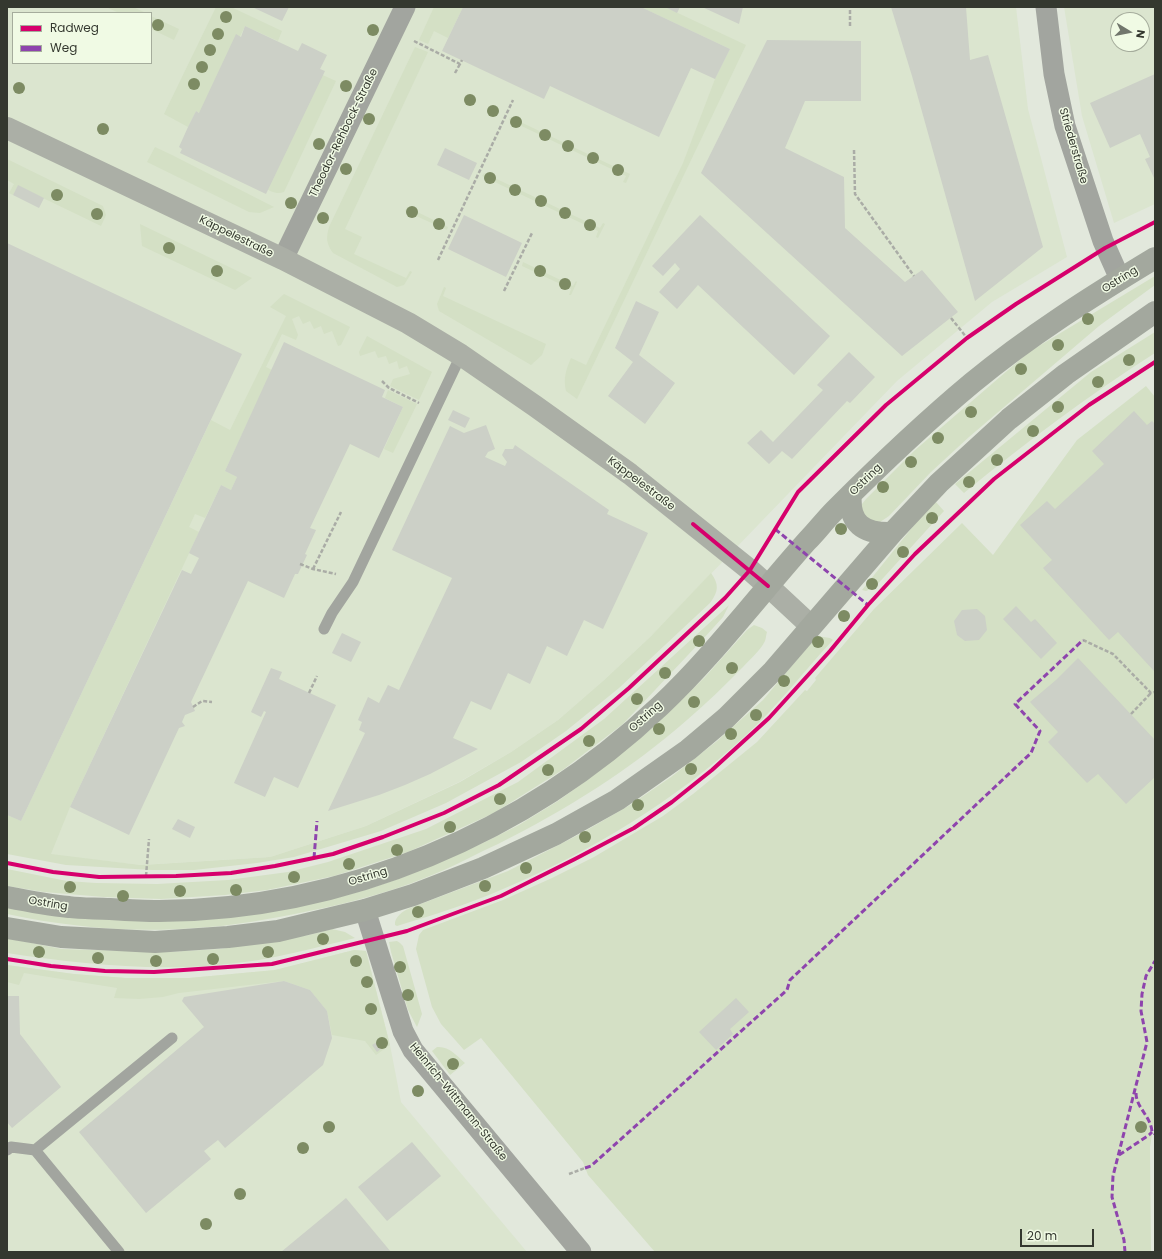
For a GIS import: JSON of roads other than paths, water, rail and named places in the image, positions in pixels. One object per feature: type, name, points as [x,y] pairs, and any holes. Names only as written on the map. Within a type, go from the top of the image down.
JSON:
[{"type":"main road","name":"Ostring","points":[[7,897],[69,907],[159,911],[222,907],[280,900],[353,882],[408,864],[463,841],[531,805],[602,756],[665,701],[701,663],[832,514],[914,433],[975,381],[1043,329],[1155,258]]},
{"type":"main road","points":[[7,928],[61,936],[155,942],[228,937],[278,931],[365,910],[413,895],[483,868],[556,834],[617,800],[688,750],[726,718],[773,672],[811,626],[939,483],[1009,419],[1066,374],[1144,318],[1155,312]]},
{"type":"main road","points":[[851,494],[850,505],[858,524],[877,534],[892,534]]},
{"type":"street","name":"Theodor-Rehbock-Straße","points":[[283,259],[406,7]]},
{"type":"street","name":"Striederstraße","points":[[1046,7],[1054,74],[1065,126],[1105,248],[1120,279]]},
{"type":"street","name":"Käppelestraße","points":[[7,128],[283,259],[408,323],[461,355],[630,474],[768,586],[811,626]]},
{"type":"street","name":"Heinrich-Wittmann-Straße","points":[[365,910],[403,1031],[414,1050],[581,1252]]},
{"type":"lane","points":[[324,629],[332,613],[353,582],[461,355]]},
{"type":"lane","points":[[35,1150],[172,1038]]},
{"type":"lane","points":[[7,1150],[11,1147],[35,1150],[119,1252]]}]
